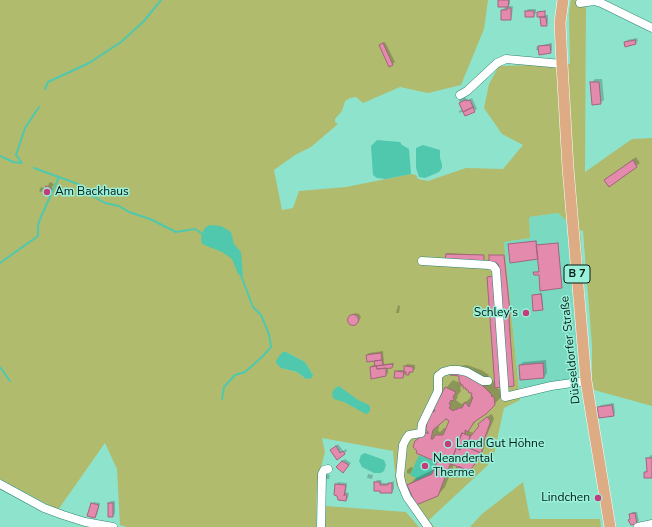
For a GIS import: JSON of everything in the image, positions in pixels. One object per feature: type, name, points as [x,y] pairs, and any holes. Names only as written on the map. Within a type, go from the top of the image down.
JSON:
[{"type":"main road","name":"B 7","points":[[562,64],[560,23],[563,0]]},
{"type":"main road","name":"Düsseldorfer Straße","points":[[562,64],[586,381],[610,527]]},
{"type":"street","points":[[580,3],[594,1],[601,3],[652,28]]},
{"type":"street","points":[[460,95],[467,91],[497,63],[506,59],[562,64]]},
{"type":"street","points":[[422,261],[489,265],[493,266],[496,270],[505,397],[551,386],[586,381]]},
{"type":"street","points":[[428,527],[407,497],[402,485],[400,476],[403,445],[409,436],[421,434],[422,424],[437,397],[438,376],[443,372],[458,370],[467,372],[483,381],[488,381]]},
{"type":"street","points":[[321,527],[322,474],[324,470],[328,469]]},
{"type":"street","points":[[0,484],[44,508],[57,513],[85,522],[113,527]]},
{"type":"street","points":[[638,527],[652,524]]},
{"type":"shaded area","points":[[0,0],[488,0],[484,29],[461,85],[428,93],[400,87],[363,103],[356,97],[345,101],[342,111],[335,119],[335,122],[338,124],[311,147],[295,155],[274,170],[282,210],[293,208],[299,191],[346,187],[411,174],[416,175],[418,179],[428,181],[466,168],[503,169],[523,145],[502,134],[484,108],[489,84],[499,66],[570,64],[569,13],[571,0],[586,0],[585,172],[632,139],[652,138],[652,406],[594,390],[592,380],[592,346],[583,231],[580,230],[590,366],[577,228],[558,213],[529,217],[530,238],[504,242],[520,400],[504,408],[494,454],[488,465],[429,520],[434,527],[425,527],[413,513],[396,484],[393,451],[322,438],[325,452],[317,483],[316,527],[127,527],[120,525],[117,469],[105,443],[58,510],[0,479]],"holes":[[[286,352],[305,362],[313,375],[303,377],[297,372],[281,368]]]},
{"type":"shaded area","points":[[377,140],[400,142],[409,149],[411,174],[386,179],[377,178],[373,175],[371,146]]},
{"type":"shaded area","points":[[423,145],[440,150],[442,164],[442,168],[439,172],[425,178],[419,177],[416,168],[416,148]]},
{"type":"shaded area","points":[[558,213],[567,221],[579,373],[575,379],[519,388],[504,242],[530,238],[529,217]]},
{"type":"shaded area","points":[[209,225],[221,226],[231,232],[234,244],[241,252],[243,276],[238,274],[232,259],[222,252],[202,244],[201,237],[204,229]]},
{"type":"shaded area","points":[[283,352],[286,352],[305,362],[313,375],[312,378],[306,379],[297,372],[281,368],[276,361]]},
{"type":"shaded area","points":[[339,386],[358,400],[370,406],[370,411],[367,414],[364,413],[344,402],[334,399],[332,393],[335,388]]},
{"type":"shaded area","points":[[365,453],[384,460],[386,465],[384,471],[381,473],[374,473],[362,467],[359,461],[361,455]]},
{"type":"shaded area","name":"Neandertal Therme","points":[[419,455],[437,462],[432,474],[414,482],[416,478],[410,475]]},
{"type":"shaded area","points":[[523,482],[530,519],[600,519],[601,527],[470,527],[482,514]]},
{"type":"shaded area","points":[[326,506],[406,512],[419,527],[325,527]]},
{"type":"building","points":[[498,0],[509,0],[508,7],[498,7]]},
{"type":"building","points":[[507,8],[511,8],[511,20],[501,20],[501,10],[507,10]]},
{"type":"building","points":[[525,11],[534,11],[534,17],[525,17]]},
{"type":"building","points":[[545,11],[545,17],[537,17],[537,12]]},
{"type":"building","points":[[540,17],[546,17],[547,26],[541,26]]},
{"type":"building","points":[[635,40],[636,44],[625,47],[624,42]]},
{"type":"building","points":[[383,43],[393,65],[389,67],[379,45]]},
{"type":"building","points":[[550,45],[551,53],[539,55],[538,46]]},
{"type":"building","points":[[590,82],[599,82],[601,104],[592,105]]},
{"type":"building","points":[[465,100],[470,100],[473,107],[463,112],[459,103]]},
{"type":"building","points":[[473,107],[475,112],[465,116],[463,112]]},
{"type":"building","points":[[633,160],[637,167],[609,187],[604,180]]},
{"type":"building","name":"Am Backhaus","points":[[46,186],[52,189],[49,196],[43,194]]},
{"type":"building","points":[[536,241],[538,259],[510,263],[508,244]]},
{"type":"building","points":[[558,243],[562,288],[540,291],[539,275],[534,275],[533,272],[539,272],[536,245]]},
{"type":"building","points":[[446,254],[484,255],[484,262],[445,259]]},
{"type":"building","points":[[489,255],[504,255],[510,312],[509,321],[514,386],[507,387],[499,267],[495,262],[489,263]]},
{"type":"building","points":[[494,276],[502,387],[495,388],[487,277]]},
{"type":"building","points":[[541,294],[543,310],[533,311],[532,295]]},
{"type":"building","points":[[351,315],[355,315],[357,316],[357,324],[351,325],[348,322],[348,318]]},
{"type":"building","points":[[381,353],[382,360],[367,362],[366,355]]},
{"type":"building","points":[[382,360],[383,365],[375,366],[374,361]]},
{"type":"building","points":[[543,363],[544,378],[520,380],[519,365]]},
{"type":"building","points":[[393,364],[392,368],[377,369],[376,366]]},
{"type":"building","points":[[376,366],[377,369],[386,368],[386,376],[371,379],[370,367]]},
{"type":"building","points":[[404,366],[413,367],[413,372],[409,372],[409,375],[406,375],[406,372],[404,372]]},
{"type":"building","points":[[395,371],[404,372],[403,378],[394,378]]},
{"type":"building","points":[[459,372],[481,384],[492,395],[491,396],[494,397],[495,405],[486,414],[474,422],[468,432],[465,430],[465,434],[462,433],[438,496],[416,505],[407,485],[432,474],[437,462],[416,453],[417,451],[413,447],[415,441],[427,432],[428,434],[428,432],[426,430],[427,420],[432,411],[434,412],[435,410],[433,410],[445,387],[456,392],[453,397],[453,401],[451,400],[449,404],[451,405],[449,408],[453,411],[458,408],[462,408],[465,402],[469,407],[473,397],[471,397],[472,393],[469,393],[466,388],[463,388],[463,385],[459,382],[459,376],[450,375],[450,373]],"holes":[[[446,419],[449,421],[443,435],[435,435],[433,439],[431,439],[433,430]]]},
{"type":"building","points":[[612,405],[614,416],[599,418],[597,407]]},
{"type":"building","points":[[487,417],[490,420],[490,423],[484,440],[478,445],[472,445],[473,442],[469,441],[470,437],[479,426],[478,424]]},
{"type":"building","points":[[462,433],[470,436],[469,441],[473,442],[472,445],[478,445],[482,442],[484,444],[481,453],[462,445],[460,450],[456,448]]},
{"type":"building","points":[[462,445],[481,453],[477,462],[469,471],[451,464],[456,448],[460,450]]},
{"type":"building","points":[[336,446],[340,453],[343,451],[345,454],[337,460],[330,450]]},
{"type":"building","points":[[646,458],[652,458],[652,478],[644,478],[644,472],[647,472]]},
{"type":"building","points":[[342,461],[349,465],[343,473],[336,467]]},
{"type":"building","points":[[460,467],[466,470],[458,477],[454,471],[456,468]]},
{"type":"building","points":[[374,482],[380,482],[380,485],[388,485],[388,483],[392,483],[392,493],[380,493],[380,491],[374,491]]},
{"type":"building","points":[[335,484],[346,485],[344,496],[345,494],[347,495],[346,501],[338,500],[337,496],[334,495]]},
{"type":"building","points":[[91,503],[99,505],[95,518],[87,516]]},
{"type":"building","points":[[108,503],[113,503],[113,517],[108,517]]},
{"type":"building","points":[[635,513],[637,524],[631,525],[628,520],[630,519],[629,514]]},
{"type":"waterway","points":[[45,89],[48,82],[89,63],[121,42],[144,21],[161,0]]},
{"type":"waterway","points":[[22,163],[16,155],[25,128],[39,107]]},
{"type":"waterway","points":[[0,156],[13,162],[22,163]]},
{"type":"waterway","points":[[34,168],[78,184],[91,195],[105,203],[119,206],[129,212],[150,219],[176,232],[195,229],[204,235]]},
{"type":"waterway","points":[[0,263],[38,236],[40,219],[59,177]]},
{"type":"waterway","points":[[222,399],[224,387],[235,375],[245,372],[271,347],[269,334],[261,315],[253,307],[240,273]]},
{"type":"waterway","points":[[0,367],[10,381]]},
{"type":"place","name":"Am Backhaus","points":[[47,192]]},
{"type":"place","name":"Schley's","points":[[526,313]]},
{"type":"place","name":"Land Gut Höhne","points":[[448,444]]},
{"type":"place","name":"Neandertal Therme","points":[[425,466]]},
{"type":"place","name":"Lindchen","points":[[598,498]]}]
